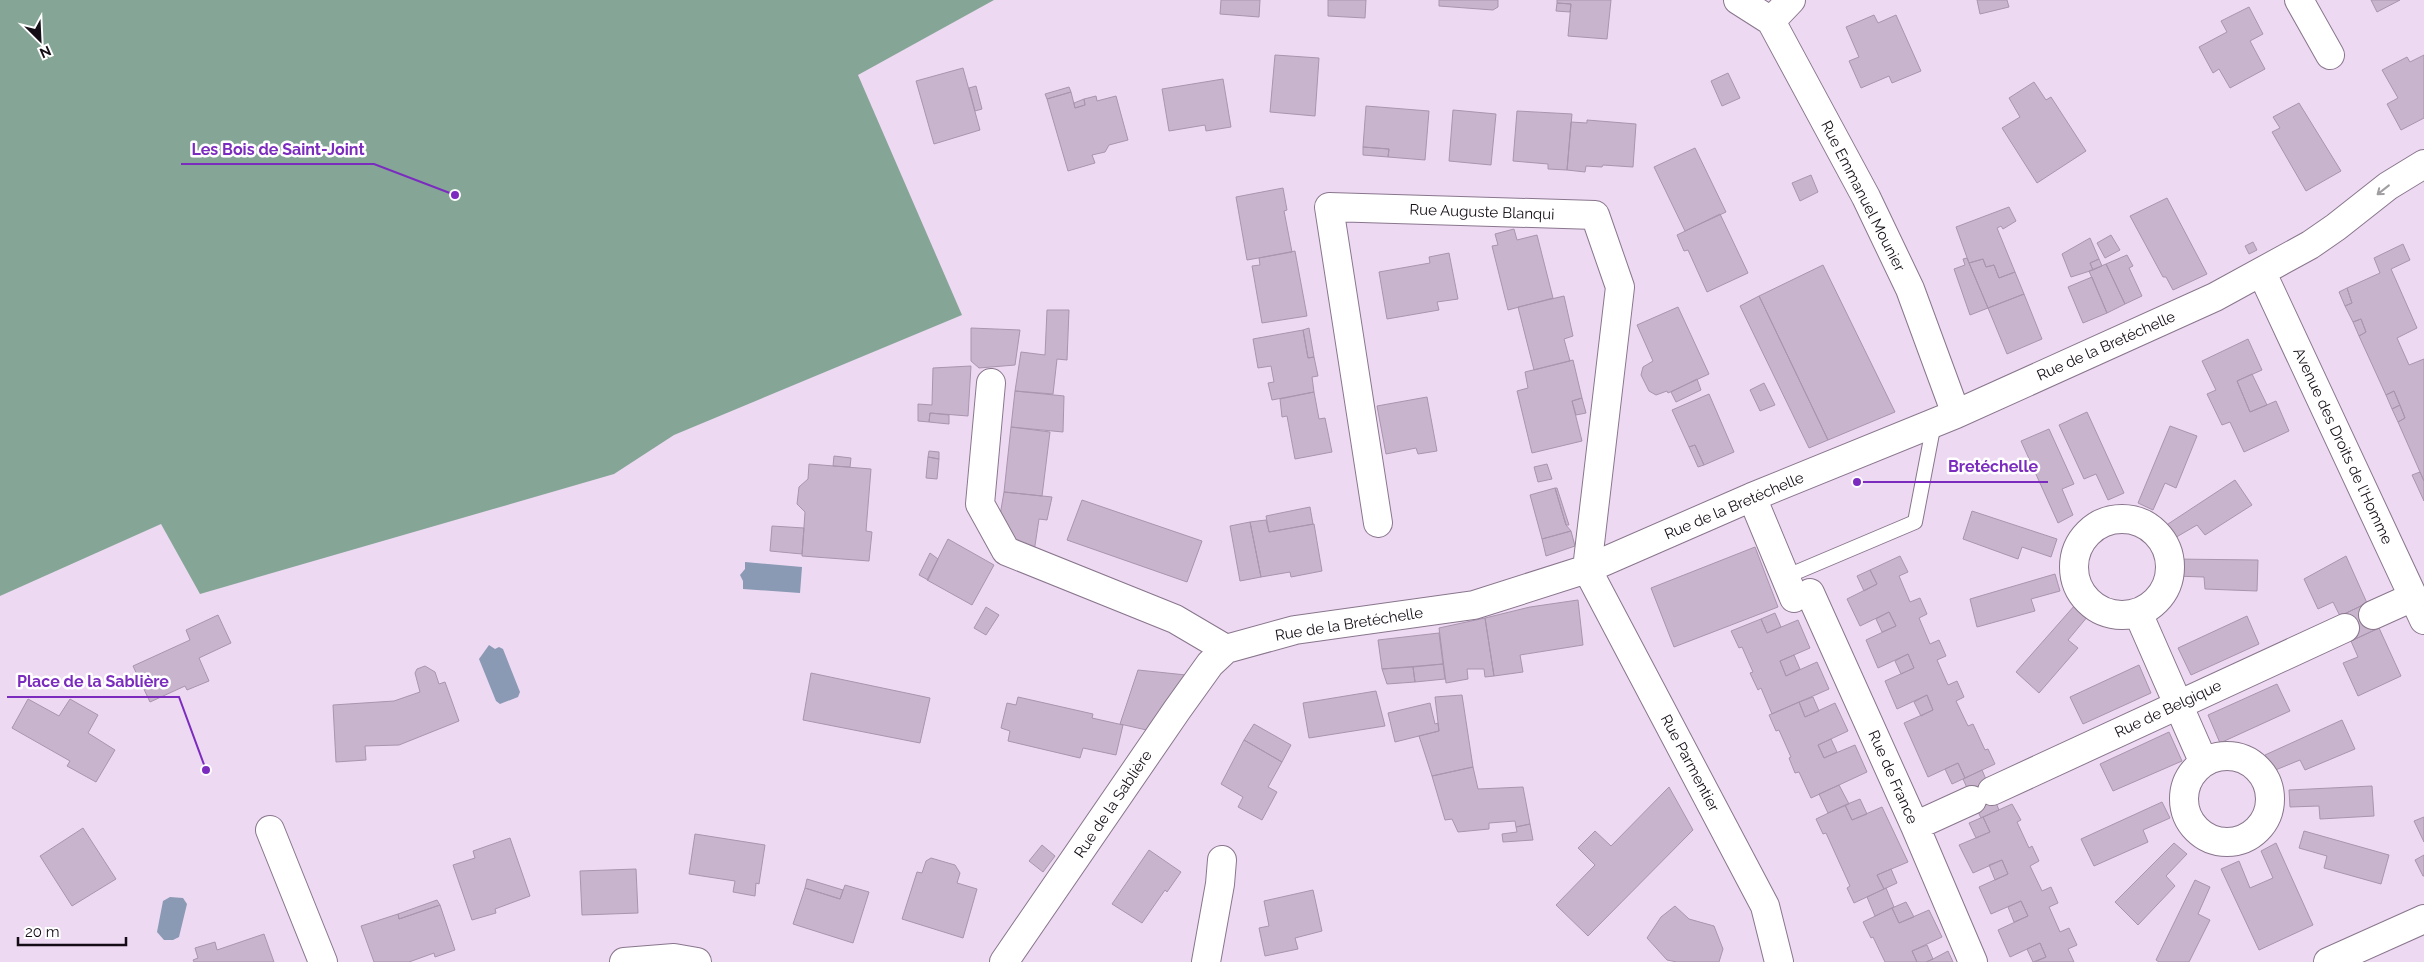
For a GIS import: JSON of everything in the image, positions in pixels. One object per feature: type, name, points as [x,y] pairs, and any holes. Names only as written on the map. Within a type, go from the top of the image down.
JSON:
[{"type":"street","name":"Rue Emmanuel Mounier","points":[[1738,0],[1771,21],[1866,197],[1910,289],[1945,419]]},
{"type":"street","points":[[1771,21],[1791,0]]},
{"type":"street","points":[[2299,0],[2330,55]]},
{"type":"street","name":"Rue de la Bretéchelle","points":[[1226,649],[1294,630],[1474,605],[1587,569],[1752,497],[1945,419],[2215,297],[2262,273],[2336,227],[2388,186],[2424,164]]},
{"type":"street","name":"Rue Auguste Blanqui","points":[[1378,523],[1329,207],[1595,215],[1620,287],[1587,569]]},
{"type":"street","name":"Avenue des Droits de l'Homme","points":[[2262,273],[2419,608]]},
{"type":"street","points":[[991,383],[980,504],[1006,551],[1175,619],[1226,649]]},
{"type":"street","name":"Rue de France","points":[[1752,497],[1915,826],[1973,962]]},
{"type":"street","name":"Rue Parmentier","points":[[1587,569],[1765,906],[1779,962]]},
{"type":"street","points":[[2373,615],[2419,608]]},
{"type":"street","points":[[2138,613],[2203,761]]},
{"type":"street","name":"Rue de Belgique","points":[[1915,826],[2345,628]]},
{"type":"street","name":"Rue de la Sablière","points":[[1004,962],[1177,710],[1210,664],[1226,649]]},
{"type":"street","points":[[270,830],[323,962]]},
{"type":"street","points":[[1206,962],[1220,884],[1222,860]]},
{"type":"street","points":[[2328,962],[2424,919]]},
{"type":"street","points":[[624,962],[674,958],[697,962]]},
{"type":"lane","points":[[1796,589],[1915,522],[1945,419]]},
{"type":"green space","points":[[0,0],[994,0],[858,75],[962,315],[674,435],[614,474],[200,594],[161,524],[0,596]]},
{"type":"water","points":[[745,562],[802,567],[800,593],[743,589],[743,581],[740,575],[745,569]]},
{"type":"water","points":[[489,645],[495,649],[499,647],[503,649],[520,692],[518,697],[500,704],[496,701],[479,659]]},
{"type":"water","points":[[170,897],[183,898],[187,904],[179,937],[173,940],[164,940],[157,932],[163,901]]},
{"type":"building","points":[[1221,0],[1260,0],[1259,17],[1220,14]]},
{"type":"building","points":[[1328,0],[1366,0],[1365,18],[1328,16]]},
{"type":"building","points":[[1439,0],[1498,0],[1498,7],[1493,10],[1439,6]]},
{"type":"building","points":[[1557,0],[1611,0],[1607,39],[1568,36],[1571,4],[1557,3]]},
{"type":"building","points":[[1977,0],[2007,0],[2009,7],[1980,14]]},
{"type":"building","points":[[2371,0],[2400,0],[2377,12]]},
{"type":"building","points":[[1557,3],[1571,4],[1570,12],[1556,11]]},
{"type":"building","points":[[2249,7],[2263,34],[2250,41],[2265,69],[2230,88],[2219,69],[2213,73],[2199,47],[2227,32],[2221,21]]},
{"type":"building","points":[[1874,15],[1878,23],[1896,15],[1921,71],[1892,83],[1889,76],[1861,88],[1849,61],[1859,57],[1846,27]]},
{"type":"building","points":[[1275,55],[1319,58],[1315,116],[1270,112]]},
{"type":"building","points":[[2424,55],[2424,118],[2401,130],[2387,104],[2398,98],[2382,70],[2407,57],[2410,62]]},
{"type":"building","points":[[963,68],[980,130],[934,144],[916,81]]},
{"type":"building","points":[[1728,73],[1740,98],[1722,106],[1711,81]]},
{"type":"building","points":[[1223,79],[1231,127],[1206,131],[1205,125],[1169,131],[1162,89]]},
{"type":"building","points":[[2034,82],[2046,100],[2051,97],[2086,151],[2037,183],[2002,128],[2020,117],[2009,98]]},
{"type":"building","points":[[976,86],[982,109],[975,111],[969,88]]},
{"type":"building","points":[[1069,87],[1071,92],[1047,99],[1045,94]]},
{"type":"building","points":[[1071,92],[1075,108],[1085,105],[1084,99],[1096,96],[1097,101],[1116,96],[1128,140],[1109,145],[1105,152],[1092,155],[1095,163],[1068,171],[1047,99]]},
{"type":"building","points":[[1084,99],[1085,105],[1075,108],[1074,103]]},
{"type":"building","points":[[2299,103],[2341,171],[2306,191],[2272,132],[2280,128],[2273,117]]},
{"type":"building","points":[[1366,106],[1429,111],[1425,160],[1388,157],[1389,149],[1363,147]]},
{"type":"building","points":[[1453,110],[1496,114],[1491,165],[1449,161]]},
{"type":"building","points":[[1517,111],[1572,114],[1567,170],[1548,169],[1548,164],[1513,161]]},
{"type":"building","points":[[1587,120],[1636,124],[1633,167],[1603,165],[1602,167],[1586,166],[1585,172],[1567,170],[1571,122],[1587,123]]},
{"type":"building","points":[[1363,147],[1389,149],[1388,157],[1363,155]]},
{"type":"building","points":[[1695,148],[1726,212],[1685,231],[1654,167]]},
{"type":"building","points":[[1811,175],[1818,192],[1800,201],[1792,183]]},
{"type":"building","points":[[1283,188],[1287,210],[1284,211],[1292,252],[1247,260],[1236,197]]},
{"type":"building","points":[[2167,198],[2207,274],[2173,290],[2166,277],[2163,277],[2130,216]]},
{"type":"building","points":[[2009,207],[2016,221],[2003,229],[2001,226],[1997,228],[2015,272],[1999,278],[1994,265],[1986,267],[1983,259],[1969,263],[1956,227]]},
{"type":"building","points":[[1720,214],[1748,273],[1707,292],[1688,250],[1684,251],[1677,235]]},
{"type":"building","points":[[1514,229],[1517,240],[1537,235],[1553,298],[1508,310],[1492,246],[1498,245],[1495,234]]},
{"type":"building","points":[[2111,235],[2120,250],[2105,258],[2097,243]]},
{"type":"building","points":[[2090,238],[2099,259],[2090,263],[2093,270],[2071,277],[2062,254]]},
{"type":"building","points":[[2253,242],[2257,250],[2249,254],[2245,246]]},
{"type":"building","points":[[2403,244],[2410,260],[2391,269],[2417,328],[2397,338],[2409,365],[2424,359],[2424,481],[2398,422],[2405,418],[2394,391],[2386,395],[2359,336],[2366,332],[2361,319],[2353,322],[2345,306],[2352,303],[2347,288],[2380,273],[2374,258]]},
{"type":"building","points":[[1295,251],[1307,316],[1262,323],[1252,266],[1260,265],[1259,258]]},
{"type":"building","points":[[1449,253],[1458,299],[1437,302],[1439,310],[1387,319],[1379,272],[1430,263],[1429,257]]},
{"type":"building","points":[[2127,255],[2133,266],[2129,268],[2142,296],[2125,304],[2106,264]]},
{"type":"building","points":[[1967,258],[1988,308],[1970,315],[1954,269],[1965,265],[1963,259]]},
{"type":"building","points":[[1983,259],[1986,267],[1994,265],[1999,278],[2015,272],[2024,294],[1988,308],[1969,263]]},
{"type":"building","points":[[2099,259],[2102,266],[2093,270],[2090,263]]},
{"type":"building","points":[[2106,264],[2125,304],[2107,313],[2089,271]]},
{"type":"building","points":[[1823,265],[1895,412],[1828,440],[1759,296]]},
{"type":"building","points":[[2092,277],[2107,313],[2083,323],[2068,287]]},
{"type":"building","points":[[2347,288],[2352,303],[2345,306],[2339,292]]},
{"type":"building","points":[[2024,294],[2042,339],[2007,354],[1988,308]]},
{"type":"building","points":[[1564,296],[1573,336],[1564,339],[1570,361],[1534,370],[1518,307]]},
{"type":"building","points":[[1759,296],[1828,440],[1809,448],[1740,306]]},
{"type":"building","points":[[1678,307],[1709,374],[1668,393],[1667,391],[1656,395],[1649,391],[1641,375],[1643,367],[1653,361],[1637,325]]},
{"type":"building","points":[[1047,310],[1069,310],[1067,360],[1057,359],[1053,394],[1015,391],[1021,352],[1045,355]]},
{"type":"building","points":[[2361,319],[2366,332],[2359,336],[2353,322]]},
{"type":"building","points":[[971,328],[1020,330],[1015,365],[979,368],[971,361]]},
{"type":"building","points":[[1309,328],[1314,357],[1308,358],[1303,330]]},
{"type":"building","points":[[1303,330],[1308,358],[1314,357],[1318,376],[1312,377],[1314,392],[1272,400],[1268,383],[1274,382],[1271,366],[1258,368],[1253,339]]},
{"type":"building","points":[[2248,339],[2262,370],[2237,381],[2250,412],[2276,401],[2289,431],[2244,452],[2230,422],[2222,425],[2207,394],[2216,390],[2202,361]]},
{"type":"building","points":[[1573,360],[1582,398],[1572,401],[1582,441],[1532,453],[1517,391],[1528,388],[1525,372]]},
{"type":"building","points":[[971,366],[968,416],[930,413],[929,422],[918,421],[918,404],[932,405],[933,368]]},
{"type":"building","points":[[2252,374],[2267,405],[2250,412],[2237,381]]},
{"type":"building","points":[[1697,379],[1701,390],[1676,402],[1671,392]]},
{"type":"building","points":[[1764,383],[1775,405],[1760,411],[1750,390]]},
{"type":"building","points":[[1015,391],[1064,396],[1063,432],[1011,427]]},
{"type":"building","points":[[2394,391],[2400,405],[2392,409],[2386,395]]},
{"type":"building","points":[[1314,392],[1319,419],[1325,418],[1332,452],[1295,459],[1287,416],[1282,417],[1280,399]]},
{"type":"building","points":[[1709,394],[1734,452],[1704,465],[1695,445],[1689,447],[1672,410]]},
{"type":"building","points":[[1427,397],[1437,451],[1418,454],[1416,448],[1386,454],[1377,406]]},
{"type":"building","points":[[1582,398],[1586,413],[1576,415],[1572,401]]},
{"type":"building","points":[[2400,405],[2405,418],[2398,422],[2392,409]]},
{"type":"building","points":[[2087,412],[2124,493],[2108,500],[2096,474],[2084,479],[2059,425]]},
{"type":"building","points":[[930,413],[949,415],[949,424],[929,422]]},
{"type":"building","points":[[2170,426],[2197,436],[2176,488],[2165,483],[2153,510],[2138,503]]},
{"type":"building","points":[[1011,427],[1050,432],[1042,496],[1004,492]]},
{"type":"building","points":[[2049,429],[2074,484],[2062,489],[2073,515],[2058,523],[2021,441]]},
{"type":"building","points":[[1695,445],[1704,465],[1698,467],[1689,447]]},
{"type":"building","points":[[929,451],[939,452],[939,459],[928,457]]},
{"type":"building","points":[[834,456],[851,458],[850,467],[833,466]]},
{"type":"building","points":[[928,457],[939,459],[937,479],[926,478]]},
{"type":"building","points":[[809,464],[871,469],[866,531],[872,532],[869,561],[802,556],[805,512],[797,504],[799,487],[808,479]]},
{"type":"building","points":[[1547,464],[1552,479],[1538,482],[1534,467]]},
{"type":"building","points":[[2420,472],[2424,481],[2424,501],[2412,475]]},
{"type":"building","points":[[2235,480],[2252,505],[2205,535],[2197,525],[2173,539],[2165,526]]},
{"type":"building","points":[[1555,488],[1566,525],[1571,531],[1542,539],[1530,495]]},
{"type":"building","points":[[1555,488],[1557,488],[1569,525],[1566,525]]},
{"type":"building","points":[[1004,492],[1052,497],[1047,520],[1039,519],[1034,552],[998,527]]},
{"type":"building","points":[[1082,500],[1202,541],[1187,582],[1067,540]]},
{"type":"building","points":[[1310,507],[1313,524],[1269,532],[1266,516]]},
{"type":"building","points":[[1972,511],[2057,539],[2051,557],[2022,547],[2018,559],[1963,539]]},
{"type":"building","points":[[1266,520],[1269,532],[1314,524],[1322,571],[1291,577],[1290,572],[1261,577],[1250,522]]},
{"type":"building","points":[[1250,522],[1261,577],[1240,581],[1230,526]]},
{"type":"building","points":[[772,526],[804,528],[802,554],[770,551]]},
{"type":"building","points":[[1571,531],[1575,546],[1546,556],[1542,539]]},
{"type":"building","points":[[948,539],[994,565],[972,605],[927,580]]},
{"type":"building","points":[[1755,547],[1778,607],[1674,647],[1651,588]]},
{"type":"building","points":[[930,553],[938,559],[928,580],[919,575]]},
{"type":"building","points":[[1900,556],[1908,572],[1899,576],[1910,602],[1920,598],[1927,614],[1919,618],[1930,644],[1939,640],[1946,656],[1937,660],[1948,685],[1957,681],[1964,697],[1956,701],[1968,726],[1973,724],[1985,750],[1988,749],[1995,764],[1965,778],[1958,763],[1928,777],[1904,723],[1933,710],[1927,695],[1897,709],[1885,681],[1914,668],[1908,654],[1878,668],[1866,640],[1896,626],[1889,612],[1860,626],[1847,599],[1877,584],[1870,570]]},
{"type":"building","points":[[2346,556],[2367,603],[2340,616],[2333,602],[2318,609],[2304,579]]},
{"type":"building","points":[[2174,559],[2258,560],[2257,591],[2205,589],[2204,577],[2174,576]]},
{"type":"building","points":[[1870,570],[1877,584],[1864,591],[1857,576]]},
{"type":"building","points":[[2055,574],[2060,591],[2031,599],[2035,611],[1977,627],[1970,599]]},
{"type":"building","points":[[1578,600],[1583,645],[1520,655],[1523,672],[1494,676],[1485,618],[1530,607]]},
{"type":"building","points":[[2367,603],[2379,628],[2351,641],[2340,616]]},
{"type":"building","points":[[2075,605],[2088,616],[2068,640],[2078,648],[2039,693],[2016,672]]},
{"type":"building","points":[[986,607],[999,615],[986,635],[974,628]]},
{"type":"building","points":[[1889,612],[1896,626],[1882,632],[1876,619]]},
{"type":"building","points":[[1775,613],[1781,627],[1767,633],[1761,619]]},
{"type":"building","points":[[218,615],[231,643],[199,658],[209,681],[187,690],[185,686],[150,702],[133,666],[190,640],[186,630]]},
{"type":"building","points":[[2247,616],[2259,644],[2191,675],[2178,648]]},
{"type":"building","points":[[1485,618],[1494,676],[1485,677],[1484,669],[1467,669],[1468,679],[1446,683],[1439,628]]},
{"type":"building","points":[[1761,619],[1767,633],[1798,620],[1810,648],[1780,661],[1786,676],[1817,662],[1829,689],[1772,714],[1761,688],[1758,690],[1750,673],[1753,672],[1742,647],[1739,648],[1731,631]]},
{"type":"building","points":[[2379,628],[2401,676],[2358,696],[2343,663],[2358,657],[2351,641]]},
{"type":"building","points":[[1439,633],[1443,664],[1382,669],[1378,640]]},
{"type":"building","points":[[1908,654],[1914,668],[1901,674],[1895,661]]},
{"type":"building","points":[[1794,655],[1800,669],[1786,676],[1780,661]]},
{"type":"building","points":[[1443,664],[1445,679],[1415,682],[1413,667]]},
{"type":"building","points":[[2139,665],[2151,693],[2083,724],[2070,697]]},
{"type":"building","points":[[425,666],[435,672],[439,684],[445,682],[459,721],[399,745],[365,746],[366,760],[336,762],[333,705],[394,701],[420,692],[415,673],[417,669]]},
{"type":"building","points":[[1413,667],[1415,682],[1387,684],[1382,669]]},
{"type":"building","points":[[1138,670],[1186,675],[1151,731],[1120,724]]},
{"type":"building","points":[[811,673],[930,698],[920,743],[803,720]]},
{"type":"building","points":[[2277,684],[2290,711],[2220,743],[2208,715]]},
{"type":"building","points":[[1376,691],[1385,726],[1309,738],[1303,703]]},
{"type":"building","points":[[1462,695],[1473,767],[1432,776],[1419,736],[1439,731],[1435,697]]},
{"type":"building","points":[[1927,695],[1933,710],[1921,716],[1914,702]]},
{"type":"building","points":[[1018,697],[1093,714],[1092,718],[1123,725],[1116,755],[1083,748],[1080,758],[1008,741],[1010,731],[1001,728],[1007,703],[1016,705]]},
{"type":"building","points":[[1813,697],[1819,711],[1805,717],[1799,702]]},
{"type":"building","points":[[28,699],[59,716],[70,699],[98,715],[88,733],[115,750],[96,782],[67,766],[70,761],[12,728]]},
{"type":"building","points":[[1799,702],[1805,717],[1835,703],[1848,731],[1818,745],[1824,758],[1855,745],[1867,772],[1811,798],[1799,772],[1795,773],[1789,758],[1791,757],[1779,730],[1776,731],[1769,715]]},
{"type":"building","points":[[1430,703],[1435,724],[1438,723],[1439,731],[1395,742],[1388,713]]},
{"type":"building","points":[[2342,720],[2355,749],[2305,770],[2300,760],[2273,771],[2265,755]]},
{"type":"building","points":[[1254,724],[1291,745],[1282,762],[1244,740]]},
{"type":"building","points":[[2169,732],[2182,761],[2113,791],[2100,764]]},
{"type":"building","points":[[1831,739],[1837,752],[1824,758],[1818,745]]},
{"type":"building","points":[[1244,740],[1282,762],[1268,787],[1277,792],[1262,820],[1238,807],[1243,797],[1221,784]]},
{"type":"building","points":[[1958,763],[1965,778],[1952,784],[1945,769]]},
{"type":"building","points":[[1473,767],[1478,789],[1523,787],[1530,824],[1516,827],[1515,821],[1489,823],[1489,829],[1458,832],[1452,819],[1445,820],[1432,776]]},
{"type":"building","points":[[1982,770],[1999,810],[1981,818],[1963,779]]},
{"type":"building","points":[[1839,785],[1849,804],[1828,813],[1819,794]]},
{"type":"building","points":[[2372,786],[2374,816],[2320,819],[2319,806],[2290,807],[2289,790]]},
{"type":"building","points":[[1669,787],[1693,830],[1588,936],[1556,905],[1595,865],[1578,848],[1595,831],[1611,846]]},
{"type":"building","points":[[1860,799],[1867,814],[1852,820],[1845,805]]},
{"type":"building","points":[[2162,802],[2170,818],[2143,830],[2148,842],[2094,866],[2081,839]]},
{"type":"building","points":[[2012,804],[2021,820],[2017,822],[2029,848],[2032,846],[2039,861],[2030,866],[2042,891],[2051,887],[2058,903],[2049,907],[2060,932],[2069,928],[2077,945],[2068,949],[2074,962],[2035,962],[2046,957],[2040,943],[2010,957],[1998,930],[2028,916],[2021,901],[1991,914],[1979,887],[2008,874],[2002,860],[1973,873],[1959,845],[1990,832],[1983,817]]},
{"type":"building","points":[[1845,805],[1852,820],[1882,807],[1908,862],[1877,875],[1884,889],[1854,903],[1847,888],[1850,886],[1826,833],[1823,834],[1816,819]]},
{"type":"building","points":[[1983,817],[1990,832],[1976,838],[1969,823]]},
{"type":"building","points":[[2424,817],[2424,842],[2414,821]]},
{"type":"building","points":[[1530,824],[1533,840],[1503,842],[1502,834],[1517,832],[1516,827]]},
{"type":"building","points":[[83,828],[116,879],[72,906],[40,856]]},
{"type":"building","points":[[2304,831],[2389,855],[2381,884],[2324,868],[2327,856],[2299,848]]},
{"type":"building","points":[[695,834],[765,845],[759,884],[756,883],[755,896],[733,892],[735,881],[689,874]]},
{"type":"building","points":[[510,838],[530,896],[495,909],[496,913],[472,920],[453,865],[475,858],[473,851]]},
{"type":"building","points":[[2174,843],[2187,854],[2166,876],[2175,886],[2138,925],[2115,902]]},
{"type":"building","points":[[2276,843],[2313,925],[2259,950],[2221,869],[2239,861],[2250,888],[2273,878],[2261,851]]},
{"type":"building","points":[[1042,845],[1055,856],[1043,872],[1029,861]]},
{"type":"building","points":[[1149,850],[1181,872],[1167,892],[1165,890],[1142,923],[1112,904]]},
{"type":"building","points":[[2424,855],[2424,876],[2423,876],[2415,860]]},
{"type":"building","points":[[931,858],[955,865],[960,873],[957,883],[977,889],[963,938],[902,919],[917,872],[922,873],[926,861]]},
{"type":"building","points":[[2002,860],[2008,874],[1995,880],[1989,865]]},
{"type":"building","points":[[636,869],[638,913],[582,915],[580,871]]},
{"type":"building","points":[[1891,869],[1897,883],[1884,889],[1877,875]]},
{"type":"building","points":[[807,879],[843,890],[840,899],[805,888]]},
{"type":"building","points":[[2195,880],[2210,887],[2198,914],[2210,920],[2189,962],[2159,962],[2156,960]]},
{"type":"building","points":[[845,885],[869,892],[853,943],[793,924],[805,888],[840,899]]},
{"type":"building","points":[[1886,888],[1894,907],[1875,916],[1867,897]]},
{"type":"building","points":[[1313,890],[1322,931],[1295,938],[1298,949],[1265,956],[1259,928],[1269,926],[1264,901]]},
{"type":"building","points":[[437,900],[440,905],[399,919],[398,914]]},
{"type":"building","points":[[2021,901],[2028,916],[2014,922],[2008,907]]},
{"type":"building","points":[[1906,902],[1914,917],[1899,923],[1892,908]]},
{"type":"building","points":[[440,905],[455,950],[435,957],[434,953],[409,962],[374,962],[361,926],[398,914],[399,919]]},
{"type":"building","points":[[1675,906],[1689,919],[1714,926],[1723,949],[1719,962],[1677,962],[1667,960],[1647,938],[1661,917]]},
{"type":"building","points":[[1892,908],[1899,923],[1929,910],[1942,937],[1912,951],[1917,962],[1885,962],[1873,937],[1871,938],[1863,922]]},
{"type":"building","points":[[264,934],[274,962],[194,962],[193,960],[198,958],[195,948],[215,942],[217,950]]},
{"type":"building","points":[[2040,943],[2046,957],[2033,962],[2027,949]]},
{"type":"building","points":[[1927,945],[1933,959],[1926,962],[1917,962],[1912,951]]},
{"type":"building","points":[[1948,951],[1953,962],[1926,962],[1933,959]]},
{"type":"place","name":"Les Bois de Saint-Joint","points":[[455,195]]},
{"type":"place","name":"Bretéchelle","points":[[1857,482]]},
{"type":"place","name":"Place de la Sablière","points":[[206,770]]}]
